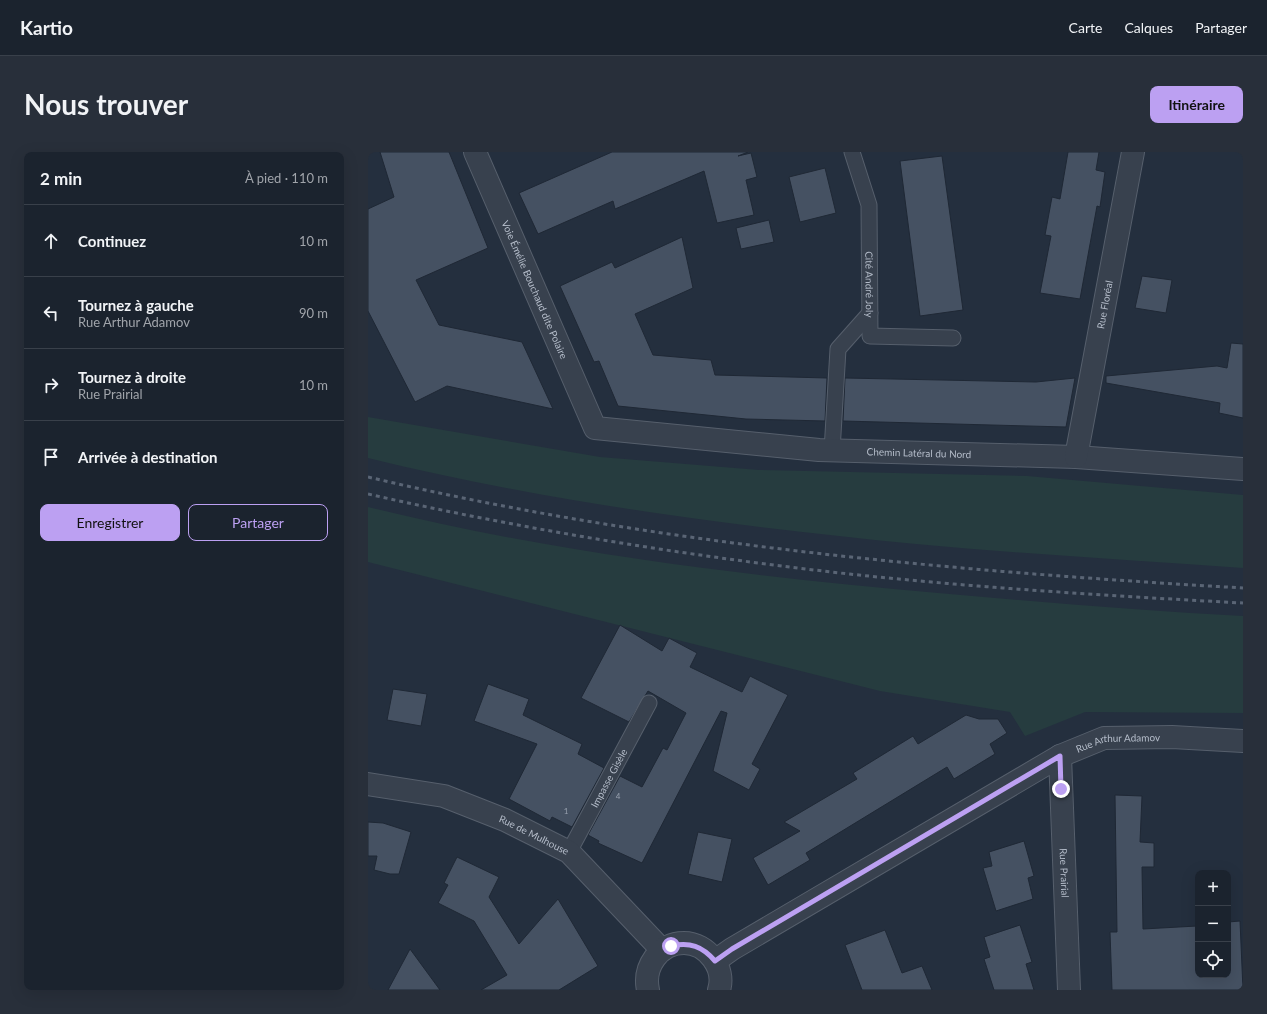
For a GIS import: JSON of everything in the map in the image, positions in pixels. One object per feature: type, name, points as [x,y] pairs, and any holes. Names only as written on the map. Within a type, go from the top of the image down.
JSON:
[{"type":"street","name":"Voie Émélie Bouchaud dite Polaire","points":[[475,152],[595,428]]},
{"type":"street","name":"Rue Floréal","points":[[1076,457],[1133,152]]},
{"type":"street","name":"Chemin Latéral du Nord","points":[[595,428],[832,450],[1076,457],[1243,469]]},
{"type":"street","name":"Rue Arthur Adamov","points":[[715,961],[732,949],[1060,756],[1104,738],[1172,737],[1243,741]]},
{"type":"street","name":"Rue Prairial","points":[[1060,756],[1069,990]]},
{"type":"street","name":"Rue de Mulhouse","points":[[368,784],[444,796],[505,820],[569,852],[662,950]]},
{"type":"street","points":[[648,990],[648,968],[653,959],[662,950],[684,943],[696,945],[707,952],[715,961],[720,972],[721,984],[719,990]]},
{"type":"lane","name":"Cité André Joly","points":[[852,152],[869,205],[870,336],[953,338]]},
{"type":"lane","points":[[832,450],[838,349],[870,313]]},
{"type":"lane","name":"Impasse Gisèle","points":[[569,852],[649,703]]},
{"type":"green space","points":[[368,417],[600,457],[759,470],[1027,476],[1243,495],[1243,568],[916,544],[778,529],[640,511],[572,500],[436,474],[368,458]]},
{"type":"green space","points":[[368,507],[438,523],[580,550],[651,561],[794,579],[1128,609],[1243,616],[1243,713],[1085,712],[1025,736],[1010,712],[880,691],[368,562]]},
{"type":"building","points":[[380,152],[449,152],[488,248],[416,280],[439,325],[522,342],[553,409],[447,386],[415,402],[368,311],[368,209],[394,197]]},
{"type":"building","points":[[612,152],[748,152],[738,156],[751,153],[757,177],[746,180],[754,215],[717,223],[704,171],[615,209],[613,201],[538,234],[519,193]]},
{"type":"building","points":[[1068,152],[1099,152],[1096,170],[1105,172],[1100,207],[1097,206],[1080,299],[1040,293],[1051,236],[1045,235],[1052,197],[1060,199]]},
{"type":"building","points":[[942,156],[963,310],[920,316],[900,161]]},
{"type":"building","points":[[825,168],[836,213],[800,222],[789,177]]},
{"type":"building","points":[[769,220],[774,242],[741,249],[736,228]]},
{"type":"building","points":[[682,237],[693,288],[635,314],[653,355],[711,360],[715,375],[827,378],[825,421],[746,419],[618,406],[599,361],[594,362],[560,286],[612,262],[615,268]]},
{"type":"building","points":[[1142,276],[1172,280],[1166,313],[1135,308]]},
{"type":"building","points":[[1231,343],[1243,344],[1243,418],[1219,413],[1220,403],[1106,383],[1106,376],[1217,366],[1227,368]]},
{"type":"building","points":[[845,378],[1036,382],[1075,378],[1066,427],[843,421]]},
{"type":"building","points":[[620,625],[662,651],[669,638],[697,653],[690,667],[742,692],[750,676],[788,695],[752,764],[760,769],[749,790],[713,771],[727,713],[721,711],[642,863],[598,843],[599,841],[588,835],[620,776],[642,787],[663,748],[667,750],[686,713],[648,691],[629,722],[581,698]]},
{"type":"building","points":[[488,684],[529,699],[523,715],[582,744],[578,754],[604,768],[572,827],[552,817],[550,821],[509,799],[537,744],[474,721]]},
{"type":"building","points":[[393,689],[427,694],[421,726],[387,720]]},
{"type":"building","points":[[966,715],[979,719],[998,719],[1007,733],[990,744],[995,754],[954,779],[947,767],[806,853],[810,860],[768,885],[753,858],[800,831],[784,822],[857,779],[853,773],[913,736],[918,744]]},
{"type":"building","points":[[1115,795],[1142,796],[1140,842],[1154,843],[1154,867],[1142,867],[1143,929],[1195,926],[1195,978],[1231,978],[1231,922],[1240,921],[1243,990],[1112,990],[1110,932],[1117,932]]},
{"type":"building","points":[[368,822],[383,823],[411,832],[399,874],[390,874],[374,870],[377,856],[368,856]]},
{"type":"building","points":[[698,832],[732,839],[722,882],[688,874]]},
{"type":"building","points":[[1024,841],[1034,876],[1028,878],[1033,899],[996,911],[983,868],[992,866],[989,852]]},
{"type":"building","points":[[457,857],[499,877],[489,897],[519,944],[558,899],[598,966],[559,990],[481,990],[507,975],[474,921],[438,903],[448,885],[444,883]]},
{"type":"building","points":[[1020,925],[1032,962],[1026,964],[1034,990],[994,990],[984,959],[990,957],[984,937]]},
{"type":"building","points":[[885,930],[902,973],[922,966],[932,990],[862,990],[845,945]]},
{"type":"building","points":[[410,949],[440,990],[388,990]]},
{"type":"railway","points":[[368,477],[476,501],[584,521],[693,538],[803,552],[1023,573],[1243,588]]},
{"type":"railway","points":[[368,494],[487,519],[607,541],[789,567],[898,579],[997,587],[1243,603]]},
{"type":"route","points":[[671,946],[684,943],[696,945],[707,952],[715,961],[732,949],[1060,756],[1061,789]]}]
